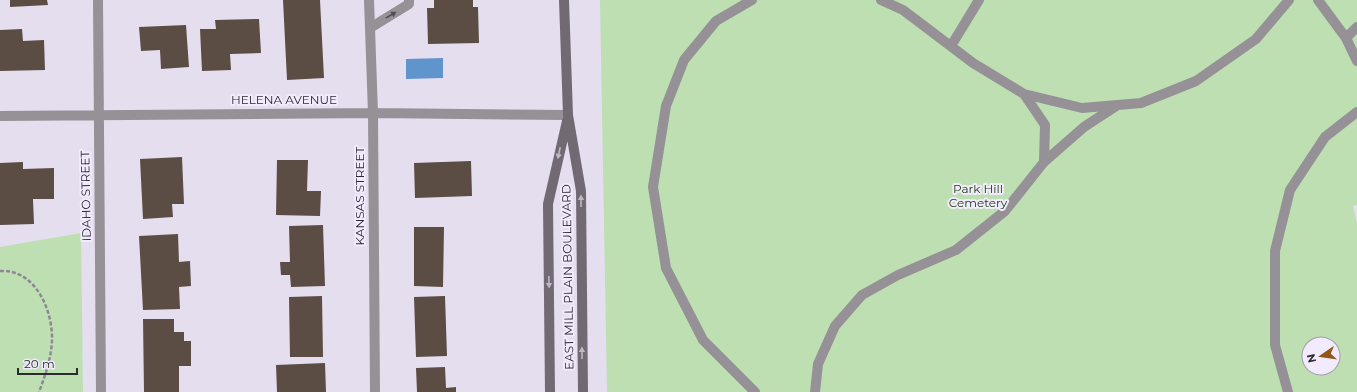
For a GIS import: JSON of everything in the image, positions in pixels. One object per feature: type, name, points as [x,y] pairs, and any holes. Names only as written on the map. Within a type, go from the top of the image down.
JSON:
[{"type":"main road","name":"EAST MILL PLAIN BOULEVARD","points":[[564,0],[568,115],[581,192],[583,392]]},
{"type":"main road","name":"EAST MILL PLAIN BOULEVARD","points":[[550,392],[548,204],[568,115]]},
{"type":"street","name":"IDAHO STREET","points":[[98,0],[101,392]]},
{"type":"street","name":"KANSAS STREET","points":[[369,0],[373,113],[375,392]]},
{"type":"street","points":[[370,28],[409,4],[409,0]]},
{"type":"street","points":[[752,0],[716,21],[684,60],[666,106],[653,187],[666,268],[703,340],[755,392]]},
{"type":"street","points":[[881,0],[903,10],[973,63],[1024,94],[1082,108],[1141,103],[1196,81],[1256,39],[1289,0]]},
{"type":"street","points":[[951,46],[979,0]]},
{"type":"street","points":[[1318,0],[1346,38],[1357,61]]},
{"type":"street","points":[[1346,38],[1357,27]]},
{"type":"street","points":[[1024,94],[1044,124],[1044,162]]},
{"type":"street","points":[[815,392],[818,364],[834,326],[862,295],[898,275],[956,250],[1005,211],[1044,162],[1084,127],[1117,105]]},
{"type":"street","points":[[1288,392],[1275,345],[1275,251],[1290,190],[1325,138],[1357,112]]},
{"type":"street","name":"HELENA AVENUE","points":[[0,116],[373,113],[568,115]]},
{"type":"path","points":[[0,271],[15,272],[29,280],[42,296],[50,321],[52,341],[50,360],[39,392]]},
{"type":"green space","name":"Park Hill Cemetery","points":[[600,0],[1357,0],[1357,205],[1353,206],[1357,224],[1357,392],[607,392]]},
{"type":"green space","points":[[81,233],[83,392],[0,392],[0,247]]},
{"type":"water","points":[[443,58],[443,78],[406,79],[406,59]]},
{"type":"building","points":[[10,0],[47,0],[48,5],[10,7]]},
{"type":"building","points":[[283,0],[320,0],[324,78],[287,80]]},
{"type":"building","points":[[434,0],[473,0],[473,7],[478,7],[479,43],[428,44],[427,8],[434,8]]},
{"type":"building","points":[[259,19],[261,53],[230,54],[231,70],[202,71],[200,29],[216,29],[215,20]]},
{"type":"building","points":[[186,25],[189,67],[161,69],[160,50],[141,51],[139,27]]},
{"type":"building","points":[[22,29],[23,41],[44,40],[45,70],[0,71],[0,30]]},
{"type":"building","points":[[182,157],[184,204],[172,204],[173,217],[143,219],[140,159]]},
{"type":"building","points":[[277,160],[308,160],[307,191],[321,191],[320,216],[276,215]]},
{"type":"building","points":[[471,161],[472,196],[415,198],[414,163]]},
{"type":"building","points":[[23,162],[23,169],[54,168],[54,199],[33,199],[34,224],[0,225],[0,163]]},
{"type":"building","points":[[323,225],[325,286],[291,287],[290,275],[281,275],[280,262],[290,262],[289,226]]},
{"type":"building","points":[[414,227],[444,227],[443,287],[414,286]]},
{"type":"building","points":[[178,234],[179,262],[190,261],[191,286],[179,287],[180,309],[143,310],[139,236]]},
{"type":"building","points":[[322,296],[323,357],[290,357],[289,297]]},
{"type":"building","points":[[445,296],[447,356],[416,357],[414,297]]},
{"type":"building","points":[[143,319],[174,319],[174,332],[184,332],[184,341],[191,341],[191,366],[179,366],[179,392],[144,392]]},
{"type":"building","points":[[325,363],[326,392],[277,392],[276,365]]},
{"type":"building","points":[[445,367],[446,388],[456,387],[456,392],[417,392],[416,368]]}]
